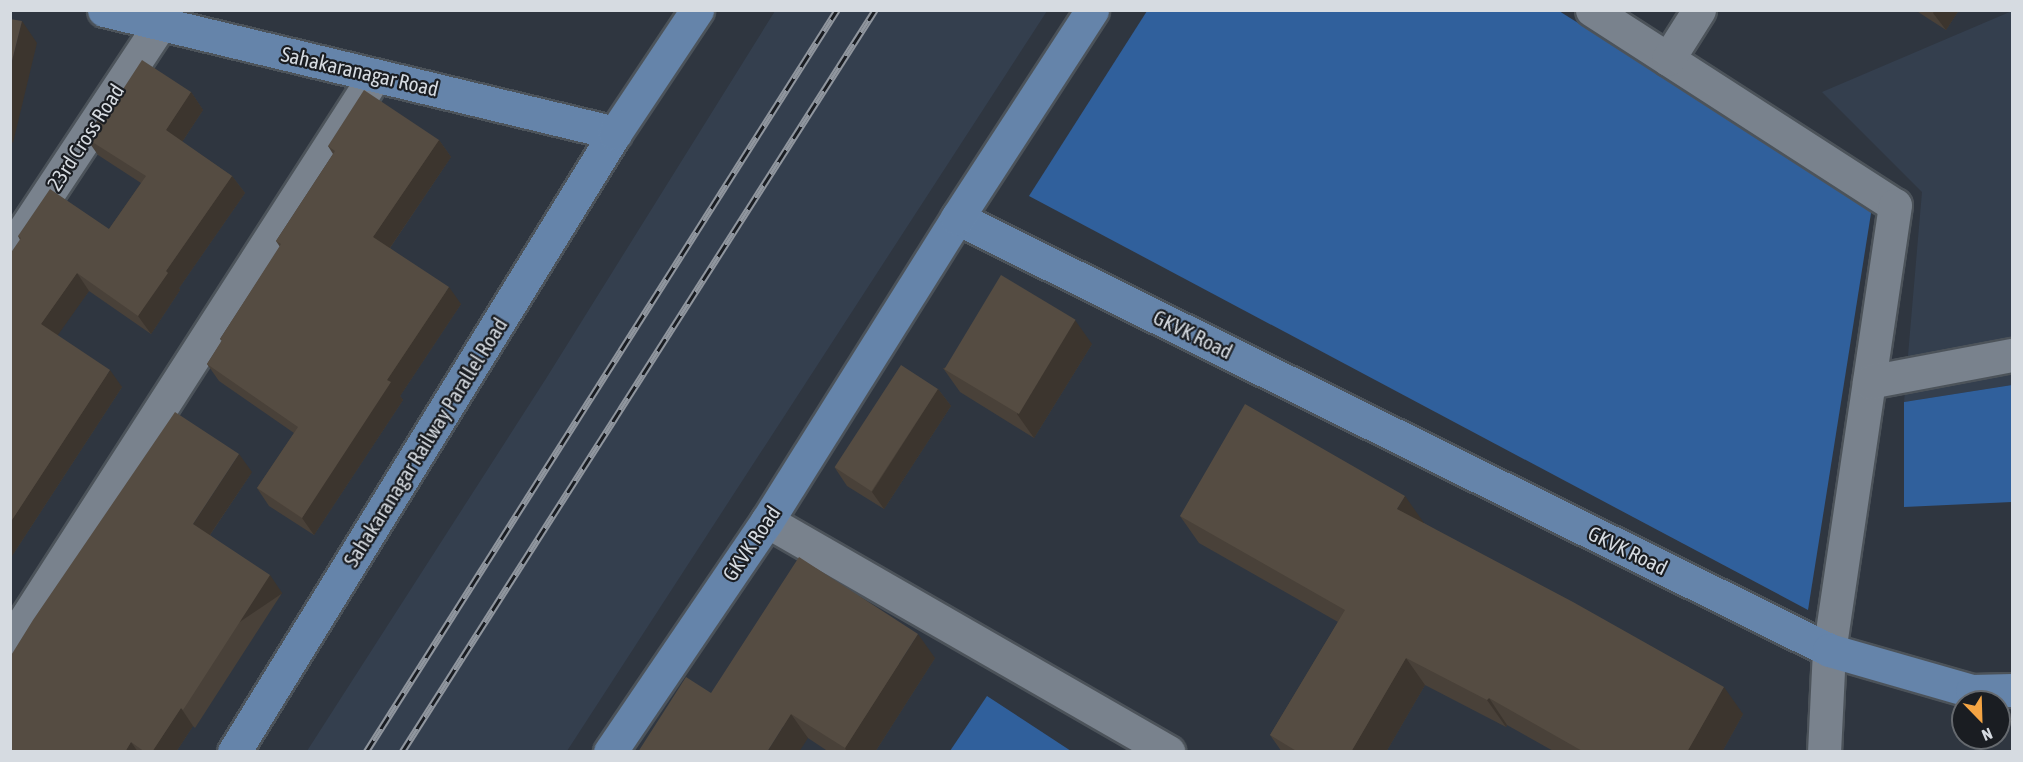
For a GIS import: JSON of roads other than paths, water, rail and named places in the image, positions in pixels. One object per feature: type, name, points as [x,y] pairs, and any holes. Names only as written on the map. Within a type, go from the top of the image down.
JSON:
[{"type":"main road","name":"Sahakaranagar Road","points":[[104,10],[615,133]]},
{"type":"main road","name":"Sahakaranagar Railway Parallel Road","points":[[234,752],[615,133],[697,10]]},
{"type":"main road","points":[[957,218],[1092,10]]},
{"type":"main road","name":"GKVK Road","points":[[610,752],[767,521],[957,218],[1829,650],[1972,691],[2013,690]]},
{"type":"street","points":[[1592,10],[1895,205],[1829,650],[1824,752]]},
{"type":"street","points":[[1668,59],[1699,10]]},
{"type":"street","name":"23rd Cross Road","points":[[10,251],[160,24]]},
{"type":"street","points":[[10,643],[375,75]]},
{"type":"street","points":[[1869,382],[2013,355]]},
{"type":"street","points":[[767,521],[1168,752]]},
{"type":"railway","points":[[366,752],[837,10]]},
{"type":"railway","points":[[402,752],[875,10]]}]
